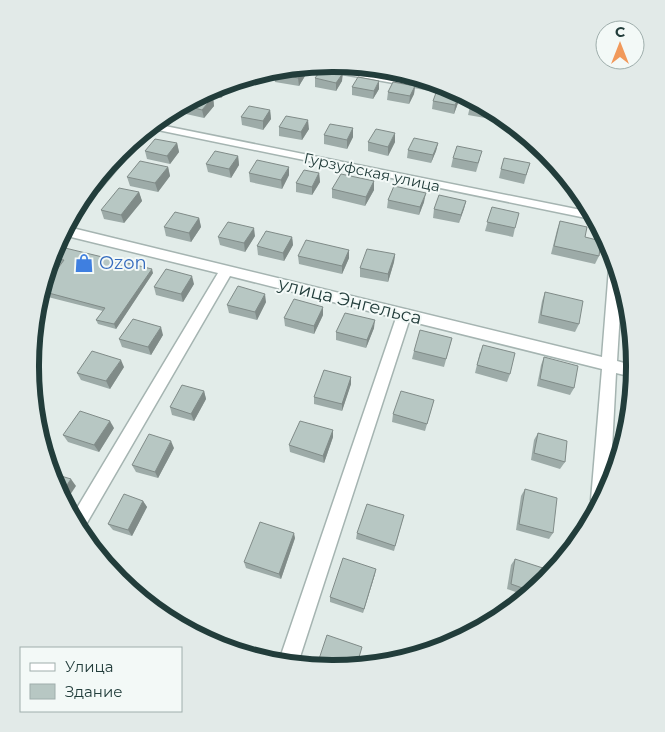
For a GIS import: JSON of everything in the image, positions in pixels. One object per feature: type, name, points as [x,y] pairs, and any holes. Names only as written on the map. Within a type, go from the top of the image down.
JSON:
[{"type":"street","points":[[345,73],[423,87]]},
{"type":"street","name":"Гурзуфская улица","points":[[161,128],[585,215]]},
{"type":"street","name":"улица Энгельса","points":[[71,232],[626,368]]},
{"type":"street","points":[[81,518],[227,270]]},
{"type":"street","points":[[601,485],[615,285]]},
{"type":"street","points":[[290,656],[404,315]]},
{"type":"building","points":[[319,73],[343,73],[336,83],[315,78]]},
{"type":"building","points":[[300,74],[298,78],[288,76]]},
{"type":"building","points":[[358,77],[379,81],[374,91],[352,87]]},
{"type":"building","points":[[393,82],[415,86],[410,96],[388,92]]},
{"type":"building","points":[[436,92],[457,101],[455,105],[433,101]]},
{"type":"building","points":[[211,99],[202,110],[194,108]]},
{"type":"building","points":[[249,106],[270,110],[263,121],[241,117]]},
{"type":"building","points":[[286,116],[308,120],[301,132],[279,127]]},
{"type":"building","points":[[330,124],[353,128],[347,140],[324,135]]},
{"type":"building","points":[[376,129],[395,133],[388,147],[368,142]]},
{"type":"building","points":[[414,138],[438,143],[433,155],[408,150]]},
{"type":"building","points":[[155,139],[177,143],[167,156],[145,151]]},
{"type":"building","points":[[457,146],[482,151],[478,163],[453,158]]},
{"type":"building","points":[[215,151],[238,156],[229,169],[206,164]]},
{"type":"building","points":[[504,158],[530,163],[526,175],[501,169]]},
{"type":"building","points":[[257,160],[289,167],[281,180],[249,173]]},
{"type":"building","points":[[140,161],[168,167],[155,183],[127,177]]},
{"type":"building","points":[[304,170],[319,173],[312,187],[296,183]]},
{"type":"building","points":[[341,174],[374,181],[366,197],[332,189]]},
{"type":"building","points":[[394,186],[426,193],[420,207],[388,200]]},
{"type":"building","points":[[119,188],[139,192],[121,215],[101,210]]},
{"type":"building","points":[[439,195],[466,201],[461,215],[434,209]]},
{"type":"building","points":[[492,207],[519,213],[515,228],[487,222]]},
{"type":"building","points":[[175,212],[199,218],[189,233],[164,227]]},
{"type":"building","points":[[560,221],[587,227],[585,237],[598,240],[600,246],[599,256],[554,246]]},
{"type":"building","points":[[228,222],[254,228],[244,243],[218,237]]},
{"type":"building","points":[[266,231],[292,237],[283,253],[257,246]]},
{"type":"building","points":[[306,240],[349,250],[342,266],[298,256]]},
{"type":"building","points":[[64,248],[152,269],[114,324],[96,320],[105,308],[48,293],[53,274],[64,260],[59,259]]},
{"type":"building","points":[[367,249],[395,254],[388,274],[360,268]]},
{"type":"building","points":[[166,269],[192,276],[181,294],[154,287]]},
{"type":"building","points":[[238,286],[265,294],[255,312],[227,305]]},
{"type":"building","points":[[545,292],[583,301],[579,324],[541,315]]},
{"type":"building","points":[[294,299],[323,307],[314,326],[284,318]]},
{"type":"building","points":[[345,313],[375,320],[367,340],[336,332]]},
{"type":"building","points":[[133,319],[161,327],[148,347],[119,339]]},
{"type":"building","points":[[420,330],[452,338],[446,359],[414,351]]},
{"type":"building","points":[[483,345],[515,353],[510,374],[477,365]]},
{"type":"building","points":[[92,351],[121,360],[106,381],[77,373]]},
{"type":"building","points":[[544,357],[578,366],[574,388],[540,379]]},
{"type":"building","points":[[324,370],[351,377],[342,404],[314,397]]},
{"type":"building","points":[[182,385],[204,391],[191,414],[170,407]]},
{"type":"building","points":[[401,391],[434,400],[427,424],[393,414]]},
{"type":"building","points":[[80,411],[110,421],[94,445],[63,435]]},
{"type":"building","points":[[300,421],[333,430],[323,456],[289,445]]},
{"type":"building","points":[[538,433],[567,441],[565,462],[534,453]]},
{"type":"building","points":[[149,434],[171,441],[155,472],[132,465]]},
{"type":"building","points":[[60,476],[71,479],[65,488]]},
{"type":"building","points":[[525,489],[557,498],[553,533],[519,524]]},
{"type":"building","points":[[124,494],[143,501],[128,530],[108,524]]},
{"type":"building","points":[[367,504],[404,515],[395,546],[357,533]]},
{"type":"building","points":[[260,522],[294,533],[279,574],[244,562]]},
{"type":"building","points":[[343,558],[376,569],[364,609],[330,597]]},
{"type":"building","points":[[515,559],[545,569],[524,589],[511,584]]},
{"type":"building","points":[[327,635],[362,647],[359,658],[319,659]]},
{"type":"place","name":"Ozon","points":[[84,263]]}]
